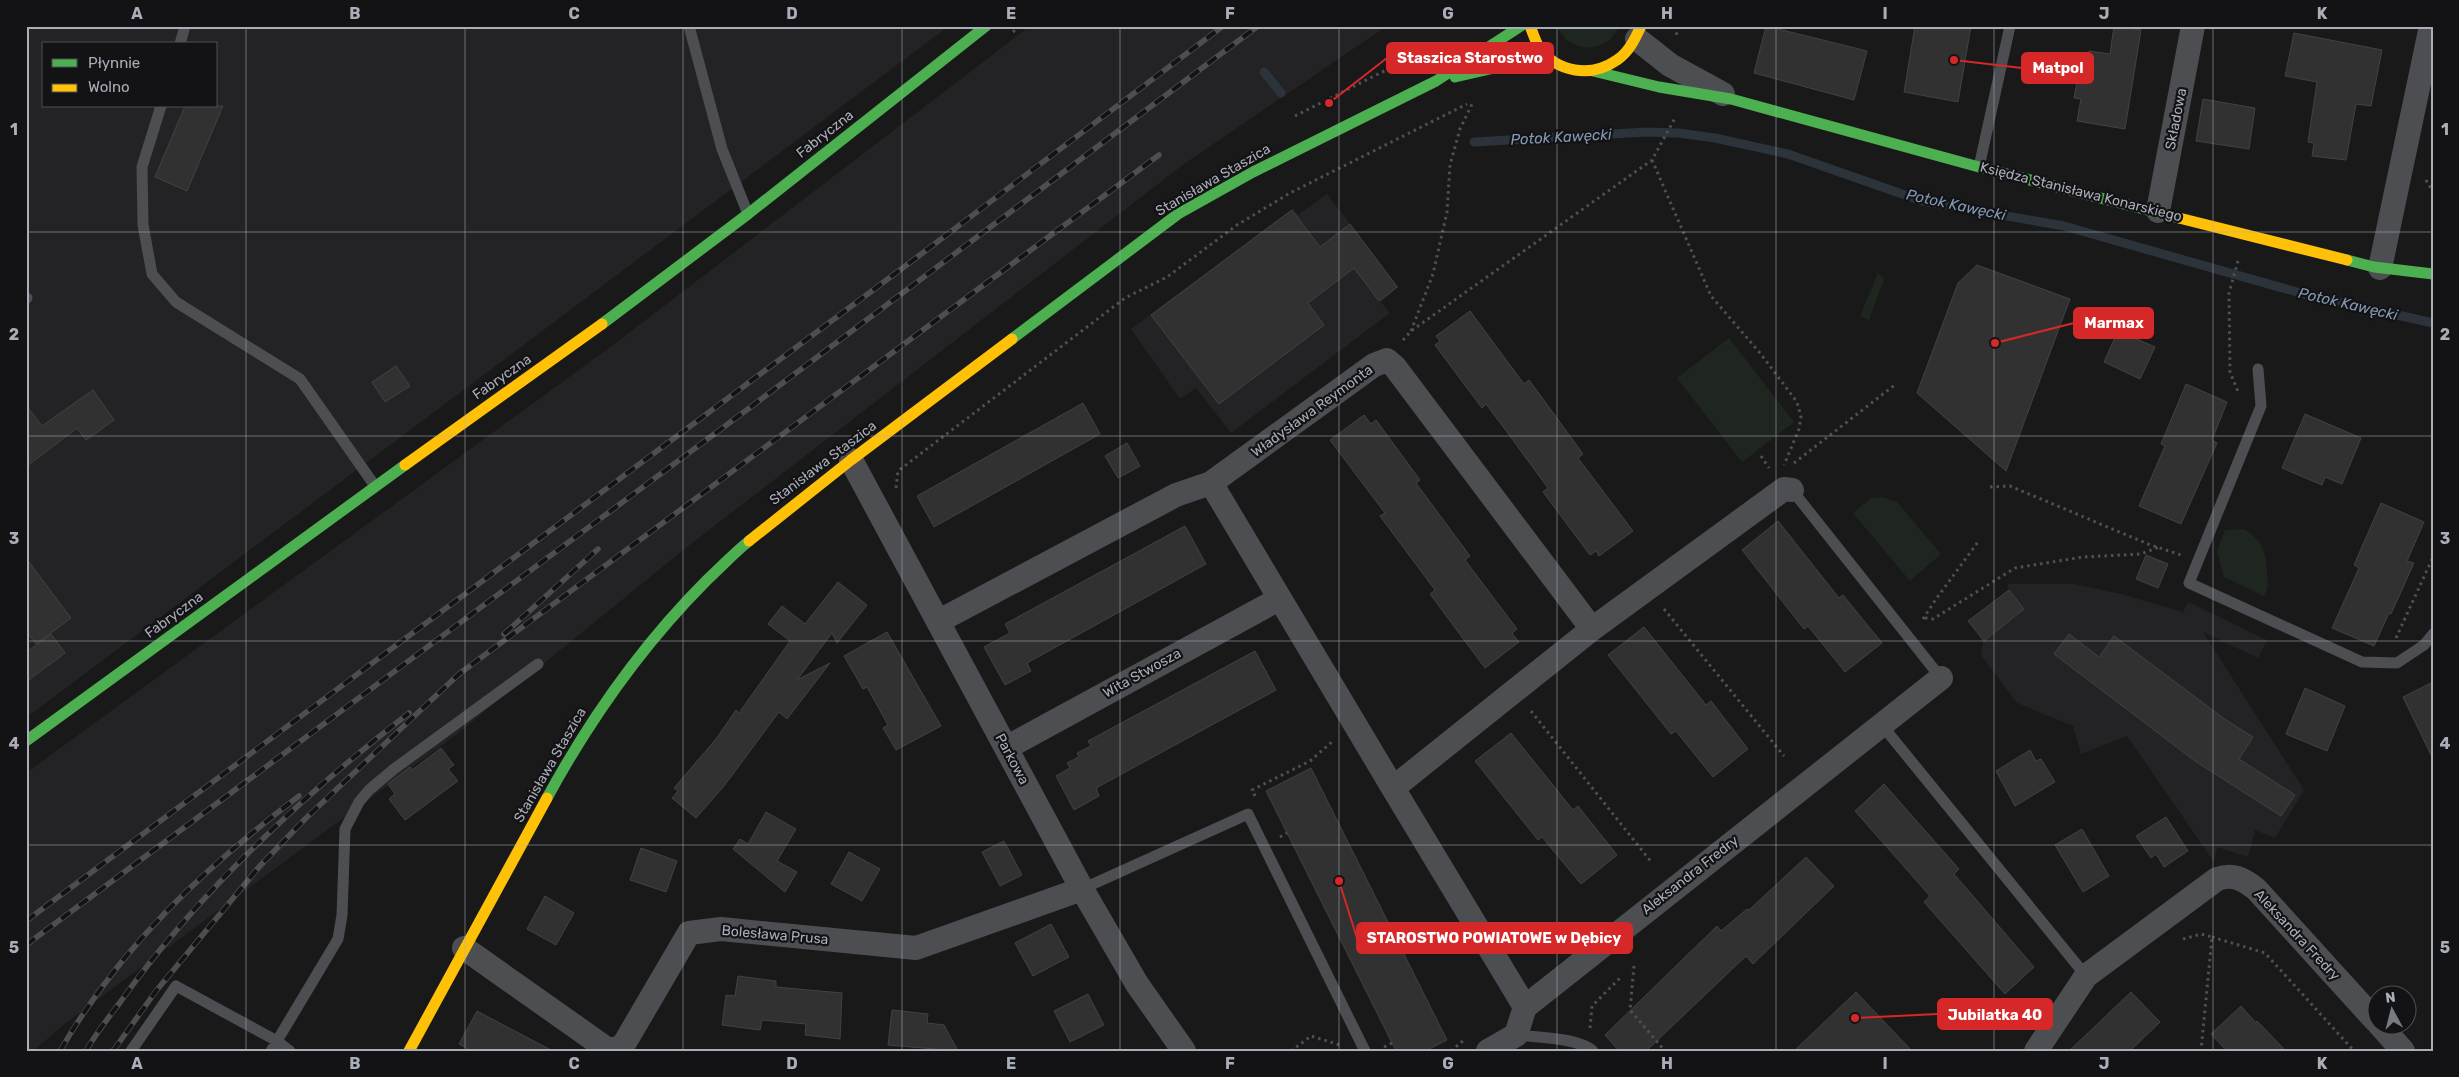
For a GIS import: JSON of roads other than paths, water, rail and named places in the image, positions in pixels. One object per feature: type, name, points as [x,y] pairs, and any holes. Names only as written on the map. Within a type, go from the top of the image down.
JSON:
[{"type":"street","name":"Fabryczna","points":[[26,741],[375,486],[593,331],[748,214],[986,26]]},
{"type":"street","name":"Stanisława Staszica","points":[[408,1051],[549,794],[593,720],[646,646],[681,606],[741,547],[851,460],[1178,214],[1253,172],[1436,81],[1520,26]]},
{"type":"street","points":[[1530,26],[1538,46],[1546,56]]},
{"type":"street","name":"Składowa","points":[[2158,211],[2194,26]]},
{"type":"street","points":[[2380,268],[2432,26]]},
{"type":"street","points":[[1593,72],[1611,66],[1626,55],[1639,33]]},
{"type":"street","name":"Księdza Stanisława Konarskiego","points":[[1639,33],[1670,65],[1731,99]]},
{"type":"street","name":"Stanisława Staszica","points":[[1436,81],[1546,56]]},
{"type":"street","name":"Księdza Stanisława Konarskiego","points":[[1546,56],[1568,69],[1593,72],[1659,87],[1731,99],[1979,167],[2380,268],[2433,274]]},
{"type":"street","name":"Władysława Reymonta","points":[[939,621],[1176,495],[1211,483],[1374,365],[1387,360],[1395,367],[1592,628]]},
{"type":"street","name":"Parkowa","points":[[851,460],[1082,889],[1137,984],[1184,1051]]},
{"type":"street","points":[[1211,483],[1525,1007],[1516,1035],[1488,1051]]},
{"type":"street","points":[[1393,788],[1592,628],[1784,489],[1792,490]]},
{"type":"street","name":"Wita Stwosza","points":[[1006,748],[1279,599]]},
{"type":"street","name":"Aleksandra Fredry","points":[[1525,1007],[1941,678]]},
{"type":"street","name":"Aleksandra Fredry","points":[[2036,1051],[2086,976],[2217,880],[2233,876],[2256,889],[2366,1010]]},
{"type":"street","name":"Bolesława Prusa","points":[[464,948],[606,1049],[617,1049],[624,1044],[689,933],[721,930],[916,948],[1082,889]]},
{"type":"street","points":[[2388,1034],[2403,1051]]},
{"type":"lane","points":[[181,42],[185,26]]},
{"type":"lane","points":[[689,26],[722,150],[748,214]]},
{"type":"lane","points":[[1979,167],[2010,26]]},
{"type":"lane","points":[[159,108],[142,167],[144,225],[152,274],[176,302],[300,379],[375,486]]},
{"type":"lane","points":[[2258,369],[2261,406],[2189,583],[2362,662],[2397,663],[2424,645],[2433,634]]},
{"type":"lane","points":[[1792,490],[1941,678]]},
{"type":"lane","points":[[274,1046],[338,939],[342,915],[346,829],[359,802],[369,790],[394,769],[538,664]]},
{"type":"lane","points":[[1881,724],[2086,976]]},
{"type":"lane","points":[[1082,889],[1248,814],[1365,1051]]},
{"type":"lane","points":[[131,1051],[176,986],[274,1046],[290,1051]]},
{"type":"lane","points":[[1516,1035],[1591,1049]]},
{"type":"waterway","name":"Potok Kawęcki","points":[[1264,72],[1281,93]]},
{"type":"waterway","name":"Potok Kawęcki","points":[[1474,142],[1647,132],[1679,133],[1715,138],[1788,154],[1922,201],[2064,226],[2304,294],[2433,323]]},
{"type":"railway","points":[[26,921],[912,261],[1223,26]]},
{"type":"railway","points":[[26,945],[748,409],[1258,26]]},
{"type":"railway","points":[[113,1051],[156,991],[259,867],[305,819],[459,674],[1159,155]]},
{"type":"railway","points":[[504,634],[598,549]]},
{"type":"railway","points":[[86,1051],[103,1025],[152,960],[184,921],[254,846],[330,777],[409,713]]},
{"type":"railway","points":[[60,1051],[109,977],[166,912],[230,852],[299,796]]},
{"type":"place","name":"Matpol","points":[[1954,60]]},
{"type":"place","name":"Staszica Starostwo","points":[[1329,103]]},
{"type":"place","name":"Marmax","points":[[1995,343]]},
{"type":"place","name":"STAROSTWO POWIATOWE w Dębicy","points":[[1339,881]]},
{"type":"place","name":"Jubilatka 40","points":[[1855,1018]]}]
